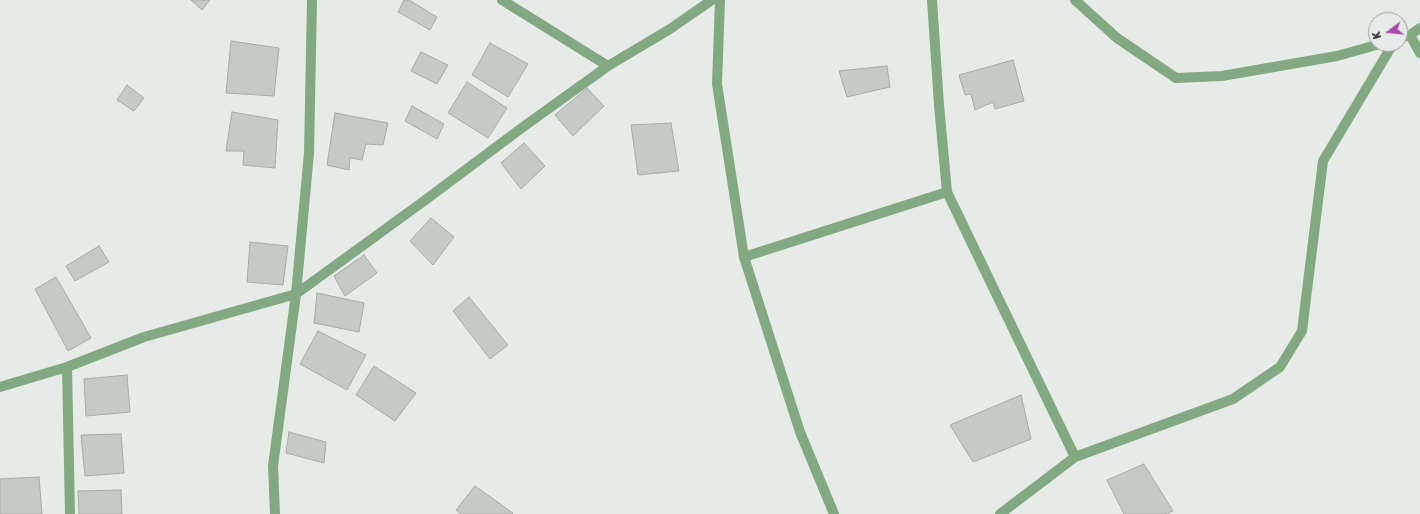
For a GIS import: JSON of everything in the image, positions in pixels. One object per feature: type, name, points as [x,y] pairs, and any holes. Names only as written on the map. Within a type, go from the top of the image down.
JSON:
[{"type":"street","points":[[275,514],[273,466],[296,294],[309,153],[312,0]]},
{"type":"street","points":[[502,0],[608,66]]},
{"type":"street","points":[[0,386],[67,367],[144,337],[296,294],[529,122],[608,66],[670,29],[712,0]]},
{"type":"street","points":[[720,0],[717,84],[744,257],[800,432],[834,514]]},
{"type":"street","points":[[932,0],[947,192],[1075,457]]},
{"type":"street","points":[[1075,0],[1117,38],[1176,78],[1222,76],[1337,56],[1368,47]]},
{"type":"street","points":[[1408,34],[1420,28]]},
{"type":"street","points":[[1408,39],[1420,53]]},
{"type":"street","points":[[1000,514],[1075,457],[1233,399],[1280,367],[1302,331],[1323,161],[1388,52]]},
{"type":"street","points":[[744,257],[947,192]]},
{"type":"street","points":[[67,367],[70,514]]},
{"type":"building","points":[[191,0],[210,0],[202,10]]},
{"type":"building","points":[[404,0],[409,0],[437,17],[430,30],[398,12]]},
{"type":"building","points":[[231,41],[279,48],[274,96],[226,93]]},
{"type":"building","points":[[490,43],[528,64],[508,97],[472,75]]},
{"type":"building","points":[[421,52],[448,65],[437,84],[411,71]]},
{"type":"building","points":[[1013,60],[1024,101],[995,109],[993,102],[975,110],[971,94],[965,95],[959,75]]},
{"type":"building","points":[[887,66],[890,87],[847,97],[839,71]]},
{"type":"building","points":[[467,82],[507,108],[488,138],[448,113]]},
{"type":"building","points":[[127,85],[144,98],[134,111],[117,100]]},
{"type":"building","points":[[587,88],[604,106],[573,136],[555,115]]},
{"type":"building","points":[[412,106],[444,124],[437,139],[405,121]]},
{"type":"building","points":[[232,112],[278,120],[275,168],[243,165],[244,151],[226,151]]},
{"type":"building","points":[[335,113],[388,123],[383,145],[366,144],[362,160],[350,158],[349,170],[327,165]]},
{"type":"building","points":[[671,123],[679,171],[638,175],[631,125]]},
{"type":"building","points":[[524,143],[545,166],[521,189],[501,163]]},
{"type":"building","points":[[431,218],[454,237],[433,265],[410,241]]},
{"type":"building","points":[[250,242],[288,246],[283,285],[247,282]]},
{"type":"building","points":[[99,246],[109,262],[75,281],[66,266]]},
{"type":"building","points":[[364,255],[377,273],[345,296],[334,276]]},
{"type":"building","points":[[56,277],[91,338],[68,351],[35,289]]},
{"type":"building","points":[[317,293],[364,303],[359,332],[314,323]]},
{"type":"building","points":[[469,297],[508,345],[490,359],[453,311]]},
{"type":"building","points":[[318,331],[366,355],[347,390],[300,364]]},
{"type":"building","points":[[374,366],[416,393],[395,421],[356,395]]},
{"type":"building","points":[[127,375],[130,412],[86,416],[84,379]]},
{"type":"building","points":[[1021,395],[1031,439],[973,462],[950,425]]},
{"type":"building","points":[[289,432],[326,442],[324,463],[286,453]]},
{"type":"building","points":[[121,434],[124,473],[85,476],[81,435]]},
{"type":"building","points":[[1144,464],[1173,511],[1165,514],[1124,514],[1107,480]]},
{"type":"building","points":[[39,477],[42,514],[0,514],[0,479]]},
{"type":"building","points":[[475,486],[513,513],[461,514],[456,510]]},
{"type":"building","points":[[121,490],[122,514],[79,514],[78,491]]}]
